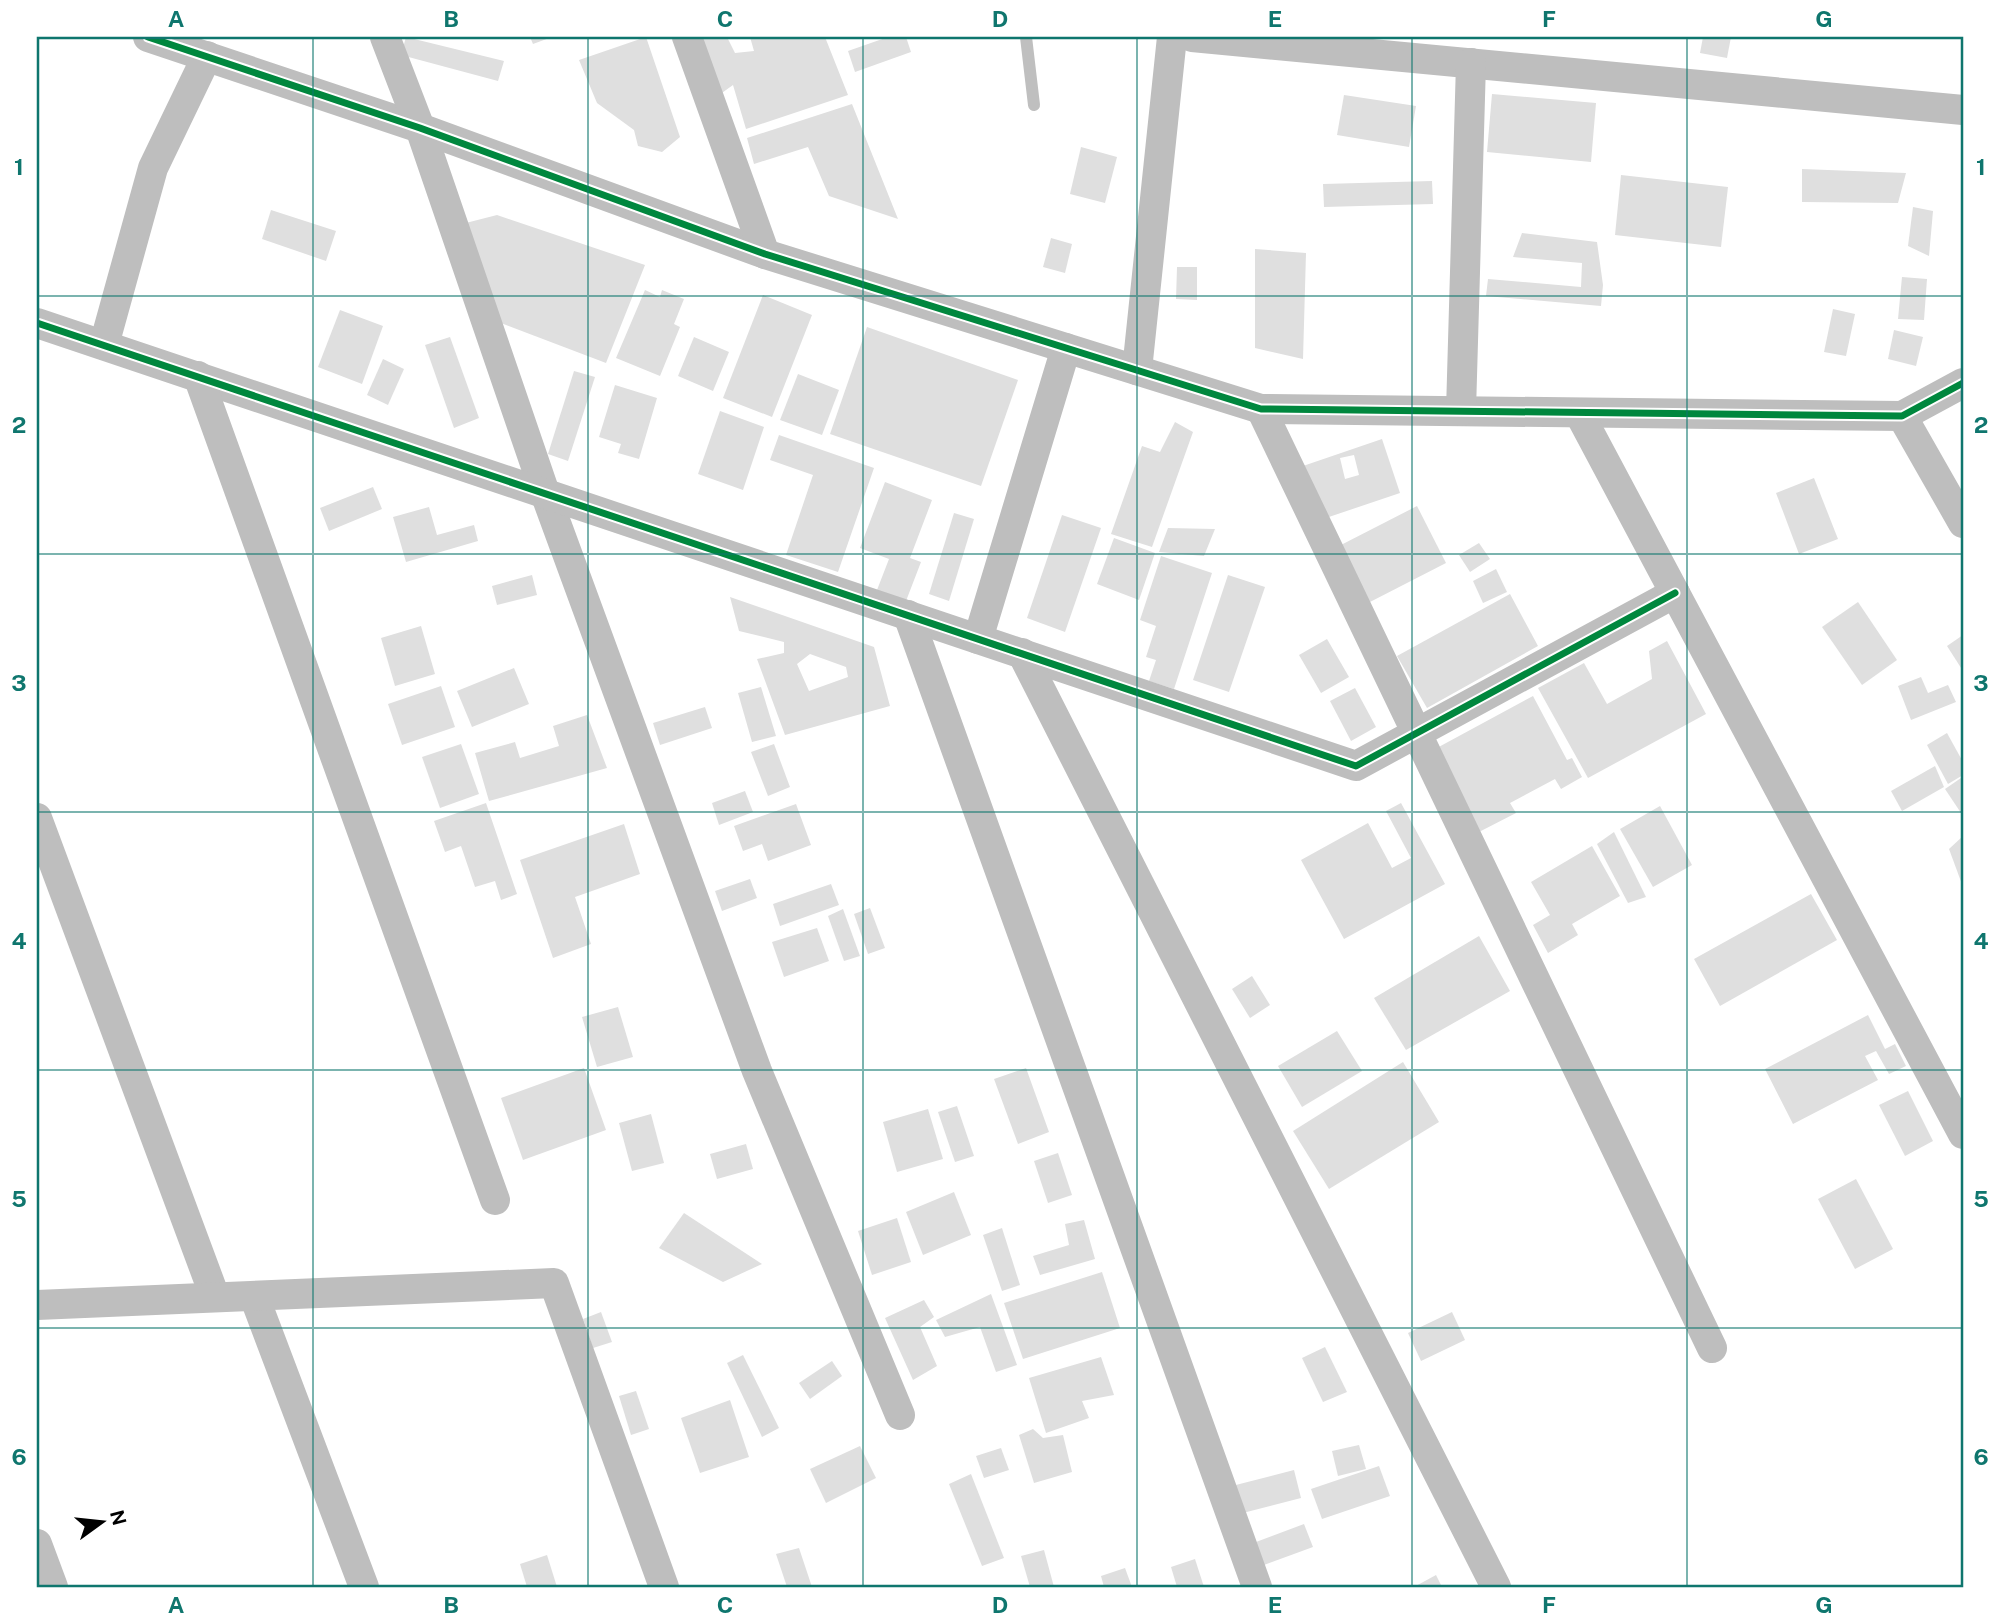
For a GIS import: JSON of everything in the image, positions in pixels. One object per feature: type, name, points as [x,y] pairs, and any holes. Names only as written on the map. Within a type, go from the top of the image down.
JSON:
[{"type":"street","points":[[148,37],[420,128],[765,254],[1261,409],[1902,416],[1963,383]]},
{"type":"street","points":[[385,37],[420,128],[545,493],[757,1071],[900,1415]]},
{"type":"street","points":[[688,37],[765,254]]},
{"type":"street","points":[[1137,370],[1172,37]]},
{"type":"street","points":[[1192,37],[1963,110]]},
{"type":"street","points":[[104,345],[153,168],[207,56]]},
{"type":"street","points":[[1461,411],[1471,63]]},
{"type":"street","points":[[37,323],[1356,766],[1675,593]]},
{"type":"street","points":[[978,639],[1066,348]]},
{"type":"street","points":[[198,376],[495,1200]]},
{"type":"street","points":[[1261,409],[1712,1348]]},
{"type":"street","points":[[1580,412],[1963,1134]]},
{"type":"street","points":[[1902,416],[1963,523]]},
{"type":"street","points":[[908,615],[1257,1587]]},
{"type":"street","points":[[1021,653],[1496,1587]]},
{"type":"street","points":[[37,818],[215,1297]]},
{"type":"street","points":[[37,1305],[554,1283],[664,1587]]},
{"type":"street","points":[[254,1296],[364,1587]]},
{"type":"street","points":[[37,1544],[53,1587]]},
{"type":"building","points":[[406,37],[504,61],[498,81],[401,55]]},
{"type":"building","points":[[530,37],[552,37],[533,44]]},
{"type":"building","points":[[646,37],[680,137],[662,152],[638,146],[634,130],[597,103],[579,60]]},
{"type":"building","points":[[701,37],[727,37],[735,53],[754,51],[750,37],[825,37],[848,95],[746,129],[733,85],[719,95]]},
{"type":"building","points":[[888,37],[906,37],[911,52],[855,72],[848,51]]},
{"type":"building","points":[[1703,37],[1731,37],[1727,58],[1700,53]]},
{"type":"building","points":[[1492,94],[1596,103],[1591,162],[1487,152]]},
{"type":"building","points":[[1344,95],[1416,106],[1409,147],[1337,135]]},
{"type":"building","points":[[852,104],[898,219],[829,196],[808,147],[754,164],[747,138]]},
{"type":"building","points":[[1081,147],[1117,157],[1105,203],[1070,194]]},
{"type":"building","points":[[1802,169],[1906,173],[1898,203],[1802,202]]},
{"type":"building","points":[[1621,175],[1728,187],[1721,247],[1615,235]]},
{"type":"building","points":[[1432,181],[1433,204],[1324,207],[1323,184]]},
{"type":"building","points":[[1913,207],[1933,211],[1929,256],[1908,246]]},
{"type":"building","points":[[271,210],[336,231],[326,261],[262,239]]},
{"type":"building","points":[[497,215],[645,265],[606,363],[493,320],[458,225]]},
{"type":"building","points":[[1522,233],[1597,242],[1603,285],[1601,306],[1486,296],[1488,279],[1581,287],[1582,263],[1513,257]]},
{"type":"building","points":[[1051,238],[1072,244],[1065,273],[1043,267]]},
{"type":"building","points":[[1255,249],[1306,253],[1303,359],[1255,348]]},
{"type":"building","points":[[1177,267],[1197,267],[1197,300],[1176,299]]},
{"type":"building","points":[[1902,277],[1927,279],[1924,320],[1898,319]]},
{"type":"building","points":[[645,290],[660,297],[662,290],[684,299],[674,324],[680,327],[660,376],[616,358]]},
{"type":"building","points":[[763,295],[812,315],[772,417],[723,398]]},
{"type":"building","points":[[1833,309],[1855,314],[1846,356],[1824,352]]},
{"type":"building","points":[[340,310],[383,326],[362,384],[318,367]]},
{"type":"building","points":[[867,327],[1018,380],[981,486],[830,434]]},
{"type":"building","points":[[1894,330],[1923,337],[1916,366],[1888,359]]},
{"type":"building","points":[[450,337],[479,418],[454,428],[425,345]]},
{"type":"building","points":[[694,337],[729,352],[713,391],[678,376]]},
{"type":"building","points":[[383,359],[404,369],[388,405],[367,395]]},
{"type":"building","points":[[574,371],[595,377],[568,461],[548,454]]},
{"type":"building","points":[[798,374],[839,390],[822,435],[780,420]]},
{"type":"building","points":[[615,385],[657,398],[639,459],[618,453],[621,444],[599,437]]},
{"type":"building","points":[[720,411],[764,427],[743,490],[698,474]]},
{"type":"building","points":[[1175,422],[1193,432],[1152,547],[1111,534],[1142,446],[1160,452]]},
{"type":"building","points":[[779,435],[874,468],[838,572],[786,555],[813,475],[770,460]]},
{"type":"building","points":[[1382,439],[1400,493],[1320,520],[1303,466]],"holes":[[[1354,455],[1359,475],[1345,479],[1340,458]]]},
{"type":"building","points":[[1814,478],[1838,539],[1799,554],[1776,493]]},
{"type":"building","points":[[885,482],[932,500],[910,558],[921,562],[906,601],[877,590],[889,559],[860,548]]},
{"type":"building","points":[[373,487],[382,509],[329,531],[320,508]]},
{"type":"building","points":[[1417,506],[1446,563],[1368,603],[1339,546]]},
{"type":"building","points":[[429,507],[437,535],[474,525],[478,541],[406,562],[393,517]]},
{"type":"building","points":[[954,513],[974,519],[949,601],[929,594]]},
{"type":"building","points":[[1062,515],[1101,528],[1065,632],[1027,618]]},
{"type":"building","points":[[1168,528],[1215,529],[1204,556],[1159,552]]},
{"type":"building","points":[[1114,538],[1155,553],[1139,600],[1097,584]]},
{"type":"building","points":[[1479,543],[1490,559],[1470,572],[1459,555]]},
{"type":"building","points":[[1161,556],[1212,573],[1174,689],[1149,681],[1156,660],[1146,657],[1156,626],[1140,620]]},
{"type":"building","points":[[1496,569],[1507,592],[1483,603],[1473,581]]},
{"type":"building","points":[[532,575],[537,595],[497,605],[492,586]]},
{"type":"building","points":[[1228,575],[1265,587],[1229,692],[1193,680]]},
{"type":"building","points":[[1510,594],[1538,646],[1427,708],[1397,656]]},
{"type":"building","points":[[730,597],[874,647],[890,706],[785,735],[757,659],[784,653],[784,642],[739,631]],"holes":[[[810,654],[846,667],[848,677],[809,691],[797,664]]]},
{"type":"building","points":[[1858,602],[1897,660],[1862,685],[1822,627]]},
{"type":"building","points":[[421,626],[435,674],[395,686],[381,638]]},
{"type":"building","points":[[1963,635],[1963,671],[1947,646]]},
{"type":"building","points":[[1327,639],[1349,677],[1321,693],[1299,655]]},
{"type":"building","points":[[1667,641],[1706,714],[1588,778],[1538,688],[1584,663],[1607,704],[1652,679],[1649,651]]},
{"type":"building","points":[[514,668],[529,704],[472,727],[457,691]]},
{"type":"building","points":[[1921,677],[1928,693],[1948,685],[1956,702],[1911,720],[1898,686]]},
{"type":"building","points":[[441,686],[455,727],[402,745],[388,704]]},
{"type":"building","points":[[761,687],[776,736],[752,742],[738,693]]},
{"type":"building","points":[[1355,688],[1376,727],[1351,741],[1330,701]]},
{"type":"building","points":[[1533,696],[1567,760],[1572,758],[1582,777],[1561,789],[1555,779],[1510,803],[1516,813],[1479,832],[1435,749]]},
{"type":"building","points":[[705,707],[712,728],[660,745],[653,723]]},
{"type":"building","points":[[587,715],[607,768],[489,801],[475,753],[515,742],[520,758],[559,746],[553,726]]},
{"type":"building","points":[[1947,733],[1963,762],[1963,775],[1948,784],[1927,745]]},
{"type":"building","points":[[461,744],[479,794],[440,808],[422,757]]},
{"type":"building","points":[[774,744],[790,787],[768,796],[751,752]]},
{"type":"building","points":[[1935,766],[1944,787],[1902,811],[1891,791]]},
{"type":"building","points":[[1961,778],[1963,781],[1963,816],[1945,789]]},
{"type":"building","points":[[745,791],[753,812],[719,825],[712,803]]},
{"type":"building","points":[[486,803],[517,894],[501,900],[495,881],[475,887],[461,846],[445,852],[434,821]]},
{"type":"building","points":[[1401,803],[1445,884],[1344,939],[1301,860],[1368,823],[1392,868],[1411,858],[1386,811]]},
{"type":"building","points":[[796,804],[811,845],[768,861],[762,844],[743,851],[734,826]]},
{"type":"building","points":[[1660,806],[1692,865],[1653,887],[1620,829]]},
{"type":"building","points":[[624,824],[640,874],[575,897],[591,944],[553,958],[520,860]]},
{"type":"building","points":[[1614,832],[1646,897],[1628,903],[1597,844]]},
{"type":"building","points":[[1963,836],[1963,887],[1949,849]]},
{"type":"building","points":[[1592,846],[1620,896],[1572,924],[1578,935],[1548,953],[1533,925],[1550,915],[1531,882]]},
{"type":"building","points":[[750,879],[757,898],[722,911],[715,891]]},
{"type":"building","points":[[831,884],[839,905],[780,926],[773,904]]},
{"type":"building","points":[[1811,894],[1837,940],[1720,1006],[1694,959]]},
{"type":"building","points":[[870,908],[885,948],[868,954],[854,914]]},
{"type":"building","points":[[843,909],[860,956],[844,961],[828,916]]},
{"type":"building","points":[[817,928],[829,961],[784,977],[772,942]]},
{"type":"building","points":[[1479,936],[1510,991],[1406,1050],[1374,998]]},
{"type":"building","points":[[1252,976],[1270,1005],[1250,1018],[1232,989]]},
{"type":"building","points":[[618,1007],[633,1057],[597,1067],[582,1017]]},
{"type":"building","points":[[1868,1015],[1885,1049],[1895,1044],[1906,1066],[1889,1074],[1876,1051],[1865,1056],[1878,1080],[1793,1124],[1765,1069]]},
{"type":"building","points":[[1337,1031],[1362,1071],[1302,1107],[1278,1066]]},
{"type":"building","points":[[1403,1062],[1439,1122],[1329,1189],[1293,1131]]},
{"type":"building","points":[[584,1068],[606,1130],[523,1160],[501,1098]]},
{"type":"building","points":[[1026,1068],[1049,1132],[1018,1144],[994,1079]]},
{"type":"building","points":[[1908,1091],[1933,1141],[1905,1156],[1879,1105]]},
{"type":"building","points":[[957,1106],[974,1156],[955,1162],[938,1112]]},
{"type":"building","points":[[928,1109],[943,1159],[897,1172],[883,1122]]},
{"type":"building","points":[[651,1114],[664,1163],[632,1171],[619,1123]]},
{"type":"building","points":[[746,1144],[753,1169],[717,1179],[710,1154]]},
{"type":"building","points":[[1058,1153],[1072,1195],[1048,1203],[1034,1161]]},
{"type":"building","points":[[1856,1179],[1893,1249],[1855,1269],[1818,1199]]},
{"type":"building","points":[[954,1192],[971,1235],[923,1255],[906,1212]]},
{"type":"building","points":[[684,1213],[762,1264],[723,1282],[659,1248]]},
{"type":"building","points":[[897,1218],[911,1262],[872,1275],[858,1231]]},
{"type":"building","points":[[1084,1220],[1095,1259],[1040,1275],[1033,1256],[1069,1245],[1065,1224]]},
{"type":"building","points":[[1002,1228],[1020,1285],[1002,1291],[983,1235]]},
{"type":"building","points":[[1102,1272],[1120,1328],[1023,1359],[1004,1303]]},
{"type":"building","points":[[991,1294],[1017,1365],[996,1372],[980,1327],[945,1337],[936,1320]]},
{"type":"building","points":[[924,1300],[934,1317],[920,1327],[937,1366],[913,1380],[885,1318]]},
{"type":"building","points":[[601,1312],[612,1342],[593,1348],[583,1319]]},
{"type":"building","points":[[1452,1312],[1465,1340],[1421,1361],[1408,1333]]},
{"type":"building","points":[[1325,1347],[1347,1392],[1323,1402],[1302,1358]]},
{"type":"building","points":[[743,1355],[779,1428],[762,1437],[727,1363]]},
{"type":"building","points":[[1101,1357],[1114,1395],[1082,1401],[1089,1418],[1046,1433],[1029,1378]]},
{"type":"building","points":[[832,1361],[842,1376],[810,1399],[799,1383]]},
{"type":"building","points":[[636,1391],[649,1429],[631,1435],[619,1396]]},
{"type":"building","points":[[730,1400],[749,1457],[700,1473],[681,1418]]},
{"type":"building","points":[[1033,1429],[1043,1438],[1063,1435],[1072,1472],[1034,1483],[1019,1435]]},
{"type":"building","points":[[1359,1445],[1366,1469],[1338,1476],[1332,1451]]},
{"type":"building","points":[[860,1446],[876,1478],[826,1503],[810,1469]]},
{"type":"building","points":[[1001,1448],[1009,1470],[984,1478],[976,1456]]},
{"type":"building","points":[[1379,1466],[1390,1496],[1322,1519],[1311,1489]]},
{"type":"building","points":[[1294,1470],[1301,1498],[1235,1515],[1228,1487]]},
{"type":"building","points":[[971,1474],[1004,1558],[982,1566],[949,1484]]},
{"type":"building","points":[[1304,1524],[1313,1547],[1264,1565],[1256,1542]]},
{"type":"building","points":[[799,1548],[812,1587],[787,1587],[776,1554]]},
{"type":"building","points":[[1044,1550],[1054,1587],[1030,1587],[1021,1556]]},
{"type":"building","points":[[547,1555],[557,1587],[527,1587],[520,1564]]},
{"type":"building","points":[[1195,1559],[1204,1587],[1177,1587],[1171,1567]]},
{"type":"building","points":[[1125,1568],[1132,1587],[1104,1587],[1101,1576]]},
{"type":"building","points":[[1436,1575],[1442,1587],[1414,1587]]},
{"type":"waterway","points":[[1026,37],[1034,105]]},
{"type":"cycle path","points":[[148,37],[420,128],[765,254],[1261,409],[1902,416],[1963,383]]},
{"type":"cycle path","points":[[37,323],[1356,766],[1675,593]]}]
